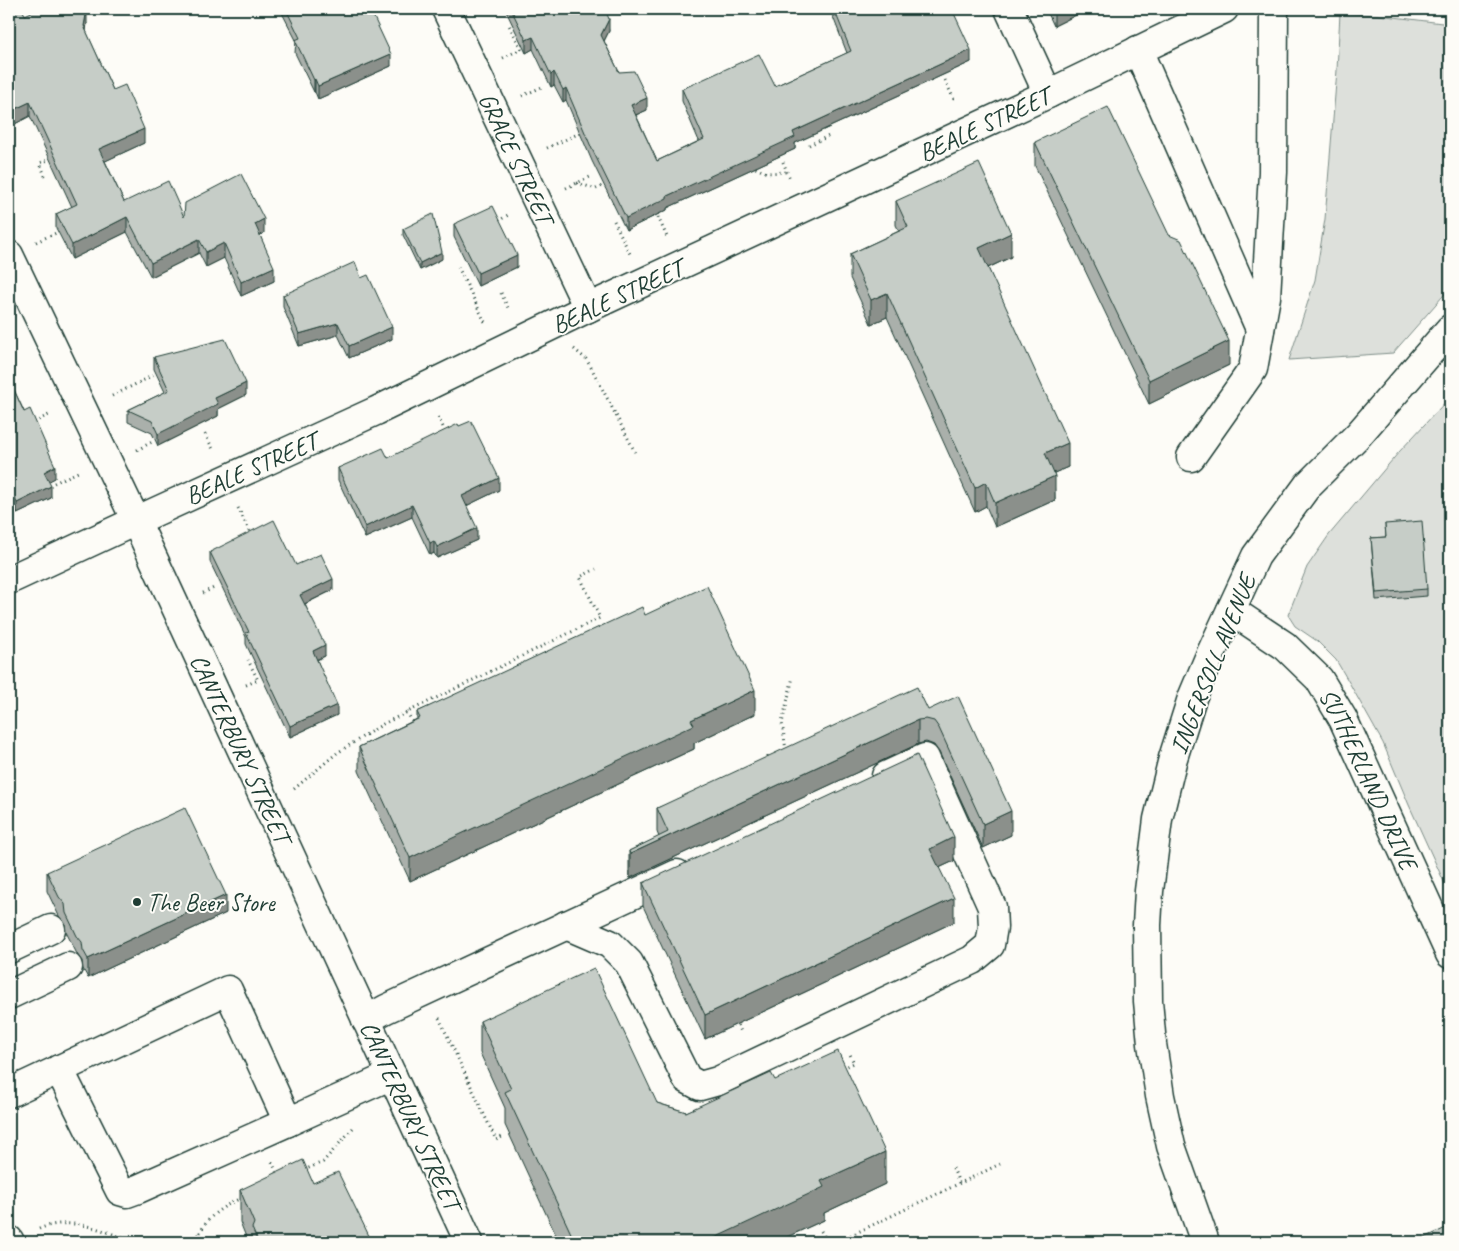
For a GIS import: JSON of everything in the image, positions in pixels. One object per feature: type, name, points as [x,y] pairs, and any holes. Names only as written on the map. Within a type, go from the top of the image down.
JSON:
[{"type":"street","name":"GRACE STREET","points":[[446,9],[588,308]]},
{"type":"street","points":[[1009,9],[1048,94]]},
{"type":"street","name":"BEALE STREET","points":[[9,580],[376,411],[588,308],[1048,94],[1224,9]]},
{"type":"street","points":[[1191,457],[1252,369],[1266,297],[1273,172],[1274,9]]},
{"type":"street","points":[[1138,50],[1260,328]]},
{"type":"street","name":"CANTERBURY STREET","points":[[19,250],[136,521],[470,1242]]},
{"type":"street","name":"INGERSOLL AVENUE","points":[[1205,1242],[1171,1146],[1160,1096],[1148,1002],[1149,890],[1158,819],[1173,758],[1192,698],[1256,556],[1308,485],[1359,434],[1450,329]]},
{"type":"street","name":"SUTHERLAND DRIVE","points":[[1231,610],[1285,646],[1319,679],[1343,719],[1450,954]]},
{"type":"street","points":[[566,925],[610,944],[629,963],[687,1079],[700,1086],[718,1081],[972,960],[990,945],[993,927],[992,907],[925,758],[863,787]]},
{"type":"street","points":[[366,1020],[695,865]]},
{"type":"street","points":[[9,949],[51,929]]},
{"type":"street","points":[[9,995],[68,967]]},
{"type":"street","points":[[9,1093],[228,990],[288,1122]]},
{"type":"street","points":[[59,1069],[120,1191],[127,1192],[138,1189],[392,1075]]},
{"type":"path","points":[[368,13],[376,9]]},
{"type":"path","points":[[953,12],[957,9]]},
{"type":"path","points":[[1084,9],[1085,11],[1090,9]]},
{"type":"path","points":[[501,59],[521,50],[508,23]]},
{"type":"path","points":[[945,80],[959,110]]},
{"type":"path","points":[[519,97],[544,86]]},
{"type":"path","points":[[543,150],[586,130]]},
{"type":"path","points":[[808,145],[830,135]]},
{"type":"path","points":[[748,159],[752,167],[767,173],[787,172]]},
{"type":"path","points":[[45,176],[40,164],[48,160]]},
{"type":"path","points":[[783,162],[791,180]]},
{"type":"path","points":[[561,190],[590,176]]},
{"type":"path","points":[[577,183],[596,189],[612,182]]},
{"type":"path","points":[[658,217],[668,238]]},
{"type":"path","points":[[614,221],[630,255]]},
{"type":"path","points":[[19,250],[56,233]]},
{"type":"path","points":[[458,267],[486,322]]},
{"type":"path","points":[[501,293],[509,310]]},
{"type":"path","points":[[568,344],[586,359],[635,452]]},
{"type":"path","points":[[103,400],[156,374]]},
{"type":"path","points":[[34,422],[57,411]]},
{"type":"path","points":[[205,434],[217,457]]},
{"type":"path","points":[[129,455],[152,442]]},
{"type":"path","points":[[54,483],[84,469]]},
{"type":"path","points":[[235,501],[252,536]]},
{"type":"path","points":[[294,789],[337,753],[383,724],[600,618],[580,577],[596,569]]},
{"type":"path","points":[[244,686],[258,680],[248,660]]},
{"type":"path","points":[[787,755],[782,723],[793,676]]},
{"type":"path","points":[[408,712],[416,728]]},
{"type":"path","points":[[425,991],[496,1140],[504,1136]]},
{"type":"path","points":[[298,1173],[323,1162],[355,1127]]},
{"type":"path","points":[[837,1242],[1000,1164]]},
{"type":"path","points":[[953,1168],[959,1183]]},
{"type":"path","points":[[185,1242],[194,1238],[211,1216],[226,1205],[251,1194]]},
{"type":"path","points":[[17,1238],[48,1225],[63,1222],[89,1227],[131,1242]]},
{"type":"path","points":[[821,1231],[828,1242]]},
{"type":"path","points":[[196,1242],[200,1232]]},
{"type":"shaded area","points":[[1340,13],[1378,15],[1450,24],[1450,288],[1393,353],[1289,360],[1315,280],[1325,219]]},
{"type":"shaded area","points":[[1450,397],[1450,895],[1383,743],[1350,684],[1336,660],[1317,641],[1295,626],[1288,615],[1307,567],[1329,535],[1399,452]]},
{"type":"building","points":[[9,9],[22,9],[25,15],[38,9],[87,9],[84,26],[113,90],[125,85],[144,129],[99,149],[124,202],[168,181],[184,217],[185,203],[241,174],[264,219],[255,224],[274,267],[241,282],[224,243],[206,252],[199,239],[151,263],[127,217],[72,245],[56,214],[77,204],[30,102],[11,111],[9,107]]},
{"type":"building","points":[[286,9],[370,9],[391,54],[318,86],[295,40],[300,38]]},
{"type":"building","points":[[511,9],[605,9],[609,19],[601,35],[619,72],[634,71],[647,98],[631,105],[657,161],[704,139],[682,89],[759,54],[775,86],[851,51],[834,9],[952,9],[971,50],[793,132],[795,137],[667,196],[667,198],[626,218],[592,149],[566,88],[563,90],[554,72],[551,75],[533,37],[526,40]]},
{"type":"building","points":[[1052,9],[1064,9],[1054,13]]},
{"type":"building","points":[[1108,107],[1169,235],[1181,240],[1229,341],[1149,380],[1035,142]]},
{"type":"building","points":[[979,163],[1011,233],[979,248],[1068,443],[1045,453],[1055,476],[995,503],[986,482],[975,488],[887,293],[871,300],[850,254],[908,227],[896,201]]},
{"type":"building","points":[[493,206],[517,255],[478,273],[454,224]]},
{"type":"building","points":[[433,214],[442,252],[420,263],[403,229]]},
{"type":"building","points":[[355,262],[361,278],[368,275],[392,327],[349,346],[338,323],[299,334],[283,295]]},
{"type":"building","points":[[225,339],[246,383],[215,398],[218,404],[158,434],[152,421],[128,410],[169,390],[154,357]]},
{"type":"building","points":[[9,379],[24,412],[30,409],[55,466],[44,472],[51,486],[17,503],[9,486]]},
{"type":"building","points":[[471,421],[499,478],[462,496],[477,528],[437,547],[434,541],[430,543],[412,505],[365,527],[338,468],[383,448],[388,458],[458,424],[459,426]]},
{"type":"building","points":[[274,520],[296,565],[321,554],[333,579],[300,595],[325,645],[313,651],[337,705],[290,726],[246,633],[249,632],[210,552]]},
{"type":"building","points":[[1422,521],[1427,589],[1376,593],[1371,538],[1386,537],[1385,524]]},
{"type":"building","points":[[707,586],[755,690],[691,720],[694,725],[410,858],[359,747],[420,718],[417,712],[642,607],[645,615]]},
{"type":"building","points":[[917,687],[928,710],[958,696],[1011,811],[983,824],[939,728],[934,721],[926,719],[918,720],[630,854],[629,851],[668,832],[657,808]]},
{"type":"building","points":[[917,755],[954,837],[930,849],[954,898],[705,1015],[643,883]]},
{"type":"building","name":"The Beer Store","points":[[185,808],[226,895],[88,959],[83,950],[82,942],[66,913],[65,904],[59,897],[47,872]]},
{"type":"building","points":[[594,968],[657,1103],[686,1112],[771,1073],[775,1080],[838,1051],[885,1152],[821,1181],[824,1187],[706,1242],[575,1242],[505,1092],[511,1089],[480,1021]]},
{"type":"building","points":[[303,1160],[313,1183],[338,1172],[372,1242],[258,1242],[252,1228],[254,1223],[240,1190]]},
{"type":"building","points":[[1450,1226],[1450,1242],[1416,1242]]},
{"type":"place","name":"The Beer Store","points":[[137,902]]}]
